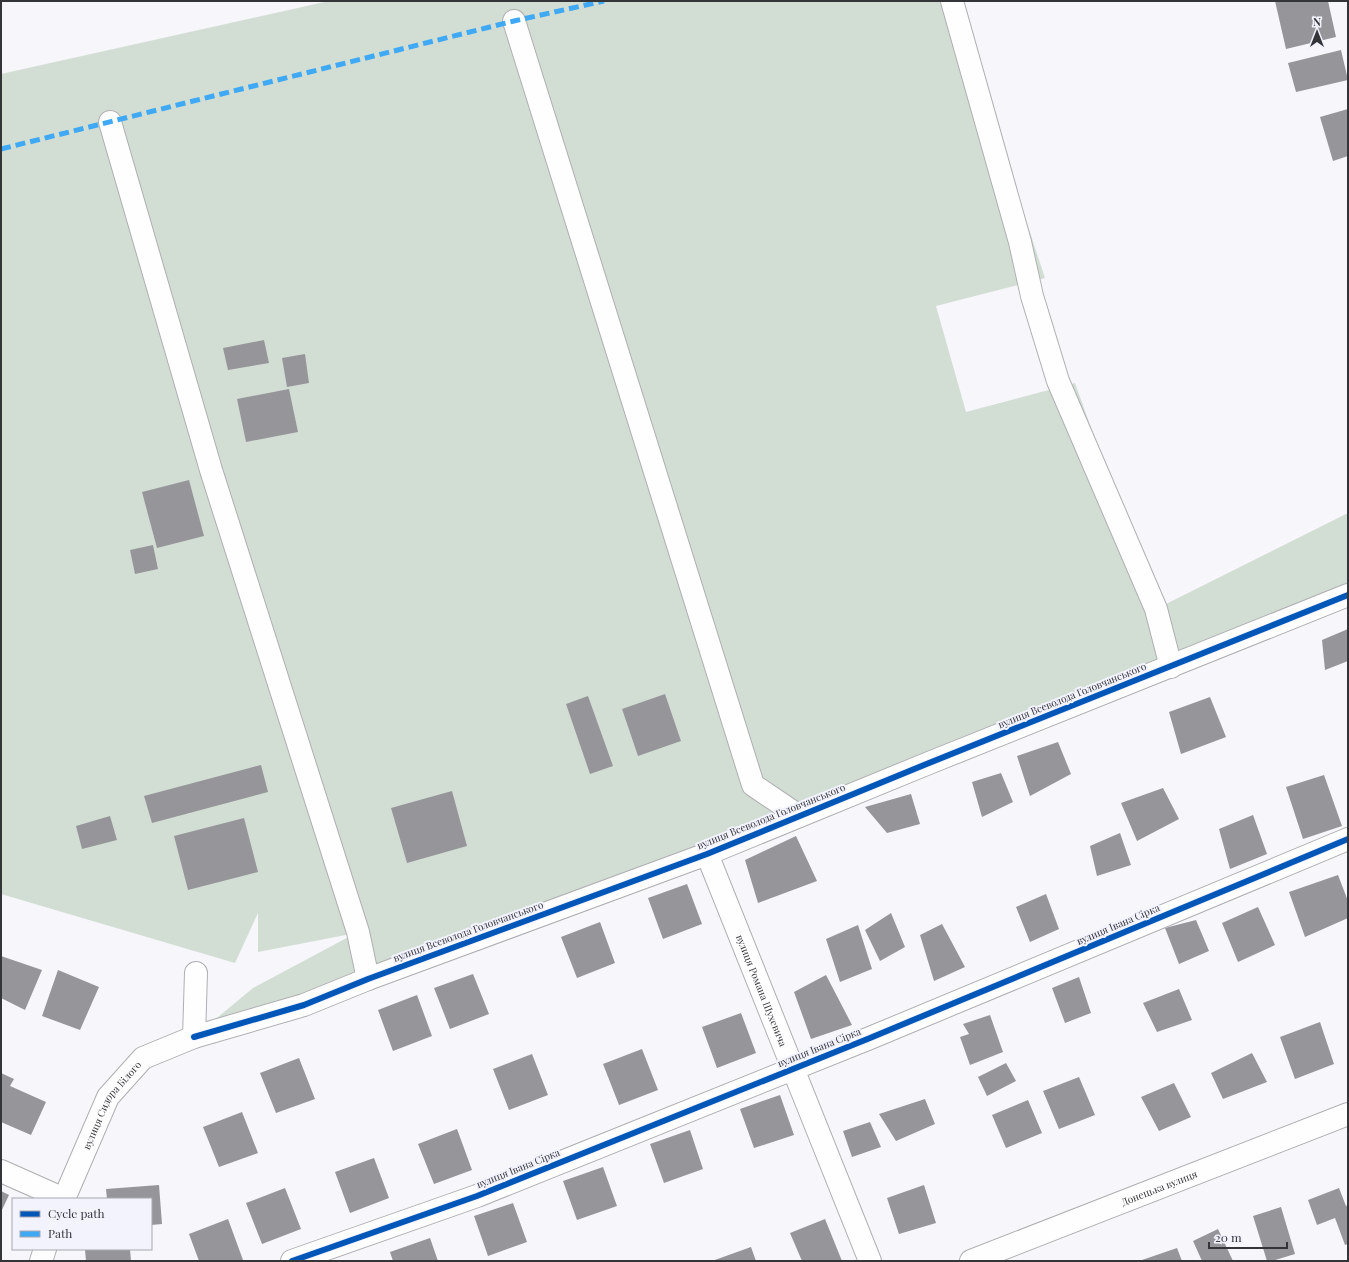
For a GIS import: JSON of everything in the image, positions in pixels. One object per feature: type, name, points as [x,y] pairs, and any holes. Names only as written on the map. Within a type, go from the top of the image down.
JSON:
[{"type":"street","points":[[952,1],[1020,242],[1032,296],[1058,381],[1156,609],[1171,667]]},
{"type":"street","points":[[514,21],[753,785],[799,816]]},
{"type":"street","points":[[110,122],[211,470],[358,932],[368,979]]},
{"type":"street","name":"вулиця Всеволода Головчанського","points":[[194,1037],[304,1005],[368,979],[707,854],[1348,595]]},
{"type":"street","name":"вулиця Івана Сірка","points":[[292,1261],[477,1196],[870,1038],[1348,839]]},
{"type":"street","name":"вулиця Романа Шухевича","points":[[707,854],[870,1261]]},
{"type":"street","points":[[194,1037],[196,973]]},
{"type":"street","name":"вулиця Сидора Білого","points":[[64,1198],[108,1097],[143,1058],[194,1037]]},
{"type":"street","name":"Донецька вулиця","points":[[971,1261],[1348,1114]]},
{"type":"street","name":"вулиця Сидора Білого","points":[[1,1171],[62,1198]]},
{"type":"street","points":[[41,1261],[45,1250]]},
{"type":"shaded area","points":[[329,1],[954,1],[1045,278],[936,306],[966,412],[1075,383],[1156,609],[1348,513],[1348,595],[1171,667],[194,1037],[253,988],[356,933],[258,952],[258,913],[235,963],[1,894],[1,74]]},
{"type":"building","points":[[1275,1],[1328,1],[1336,37],[1286,49]]},
{"type":"building","points":[[1341,50],[1348,80],[1296,92],[1288,63]]},
{"type":"building","points":[[1348,109],[1348,156],[1333,161],[1320,117]]},
{"type":"building","points":[[264,340],[269,363],[228,370],[223,348]]},
{"type":"building","points":[[305,354],[309,383],[287,387],[282,358]]},
{"type":"building","points":[[289,389],[298,432],[246,442],[237,399]]},
{"type":"building","points":[[189,480],[204,536],[157,548],[142,492]]},
{"type":"building","points":[[153,545],[158,569],[135,574],[130,550]]},
{"type":"building","points":[[1348,629],[1348,661],[1325,670],[1322,640]]},
{"type":"building","points":[[665,694],[681,741],[638,756],[622,709]]},
{"type":"building","points":[[588,696],[613,766],[590,774],[566,704]]},
{"type":"building","points":[[1210,697],[1226,737],[1181,754],[1169,712]]},
{"type":"building","points":[[1058,742],[1071,774],[1030,796],[1017,756]]},
{"type":"building","points":[[261,765],[268,792],[152,823],[144,796]]},
{"type":"building","points":[[1001,773],[1013,802],[982,817],[972,782]]},
{"type":"building","points":[[1324,775],[1342,826],[1303,839],[1286,787]]},
{"type":"building","points":[[1163,788],[1179,819],[1137,841],[1121,803]]},
{"type":"building","points":[[452,791],[467,846],[407,863],[391,808]]},
{"type":"building","points":[[911,794],[920,824],[887,833],[865,807]]},
{"type":"building","points":[[1253,815],[1267,854],[1230,869],[1219,829]]},
{"type":"building","points":[[110,816],[117,840],[82,849],[76,826]]},
{"type":"building","points":[[244,818],[258,872],[188,890],[174,836]]},
{"type":"building","points":[[1120,833],[1131,865],[1097,876],[1090,846]]},
{"type":"building","points":[[796,836],[817,881],[758,903],[745,860]]},
{"type":"building","points":[[1338,875],[1348,901],[1348,918],[1305,937],[1289,892]]},
{"type":"building","points":[[687,884],[702,924],[663,939],[648,898]]},
{"type":"building","points":[[1046,894],[1059,929],[1030,942],[1016,907]]},
{"type":"building","points":[[1258,907],[1275,945],[1238,962],[1222,923]]},
{"type":"building","points":[[891,913],[905,947],[880,961],[865,930]]},
{"type":"building","points":[[1196,920],[1209,951],[1179,964],[1165,928]]},
{"type":"building","points":[[600,922],[615,963],[577,978],[561,937]]},
{"type":"building","points":[[942,924],[965,967],[934,981],[920,935]]},
{"type":"building","points":[[858,925],[872,969],[840,982],[826,939]]},
{"type":"building","points":[[1,956],[42,970],[25,1010],[1,998]]},
{"type":"building","points":[[58,970],[99,987],[80,1030],[42,1016]]},
{"type":"building","points":[[473,974],[489,1014],[450,1029],[434,988]]},
{"type":"building","points":[[826,975],[852,1025],[811,1039],[794,992]]},
{"type":"building","points":[[1079,977],[1091,1013],[1065,1023],[1052,988]]},
{"type":"building","points":[[1179,989],[1192,1020],[1157,1032],[1143,1003]]},
{"type":"building","points":[[417,995],[432,1036],[393,1051],[378,1010]]},
{"type":"building","points":[[741,1013],[756,1053],[717,1068],[702,1027]]},
{"type":"building","points":[[990,1015],[1003,1052],[970,1065],[960,1037],[969,1034],[963,1024]]},
{"type":"building","points":[[1320,1022],[1334,1064],[1295,1079],[1280,1037]]},
{"type":"building","points":[[642,1049],[658,1090],[619,1105],[603,1064]]},
{"type":"building","points":[[1252,1053],[1267,1082],[1223,1099],[1211,1073]]},
{"type":"building","points":[[532,1054],[548,1095],[509,1110],[493,1069]]},
{"type":"building","points":[[299,1058],[315,1099],[276,1113],[260,1073]]},
{"type":"building","points":[[1006,1063],[1016,1081],[987,1096],[978,1077]]},
{"type":"building","points":[[1,1073],[14,1079],[10,1086],[46,1102],[31,1135],[1,1122]]},
{"type":"building","points":[[1079,1077],[1095,1115],[1059,1129],[1043,1091]]},
{"type":"building","points":[[1174,1083],[1191,1117],[1159,1131],[1141,1097]]},
{"type":"building","points":[[780,1095],[794,1135],[754,1148],[740,1109]]},
{"type":"building","points":[[925,1099],[935,1124],[896,1141],[879,1114]]},
{"type":"building","points":[[1028,1100],[1042,1133],[1006,1148],[992,1115]]},
{"type":"building","points":[[242,1112],[258,1153],[219,1167],[203,1127]]},
{"type":"building","points":[[870,1122],[881,1147],[852,1157],[843,1131]]},
{"type":"building","points":[[457,1129],[472,1170],[434,1184],[418,1144]]},
{"type":"building","points":[[690,1130],[703,1169],[664,1183],[650,1144]]},
{"type":"building","points":[[374,1158],[389,1198],[350,1213],[335,1172]]},
{"type":"building","points":[[603,1167],[617,1206],[577,1220],[563,1181]]},
{"type":"building","points":[[159,1185],[162,1224],[152,1225],[152,1198],[107,1198],[106,1189]]},
{"type":"building","points":[[924,1185],[936,1223],[899,1234],[887,1198]]},
{"type":"building","points":[[285,1188],[301,1229],[262,1244],[246,1203]]},
{"type":"building","points":[[1339,1188],[1346,1206],[1348,1205],[1348,1244],[1345,1245],[1335,1218],[1317,1225],[1308,1200]]},
{"type":"building","points":[[1,1191],[9,1195],[1,1212]]},
{"type":"building","points":[[513,1203],[527,1242],[488,1256],[474,1216]]},
{"type":"building","points":[[1281,1207],[1295,1254],[1272,1261],[1267,1261],[1253,1216]]},
{"type":"building","points":[[228,1219],[243,1260],[199,1261],[189,1234]]},
{"type":"building","points":[[825,1219],[842,1261],[802,1261],[790,1233]]},
{"type":"building","points":[[1218,1229],[1233,1261],[1202,1261],[1193,1241]]},
{"type":"building","points":[[430,1238],[438,1261],[393,1261],[390,1252]]},
{"type":"building","points":[[751,1247],[756,1261],[712,1261]]},
{"type":"building","points":[[1177,1248],[1182,1261],[1142,1260]]},
{"type":"building","points":[[85,1250],[130,1250],[131,1261],[86,1261]]},
{"type":"marked path","points":[[1,149],[514,21],[604,1]]},
{"type":"cycle path","points":[[194,1037],[304,1005],[368,979],[707,854],[929,763],[1348,595]]},
{"type":"cycle path","points":[[292,1261],[477,1196],[870,1038],[1348,839]]}]
